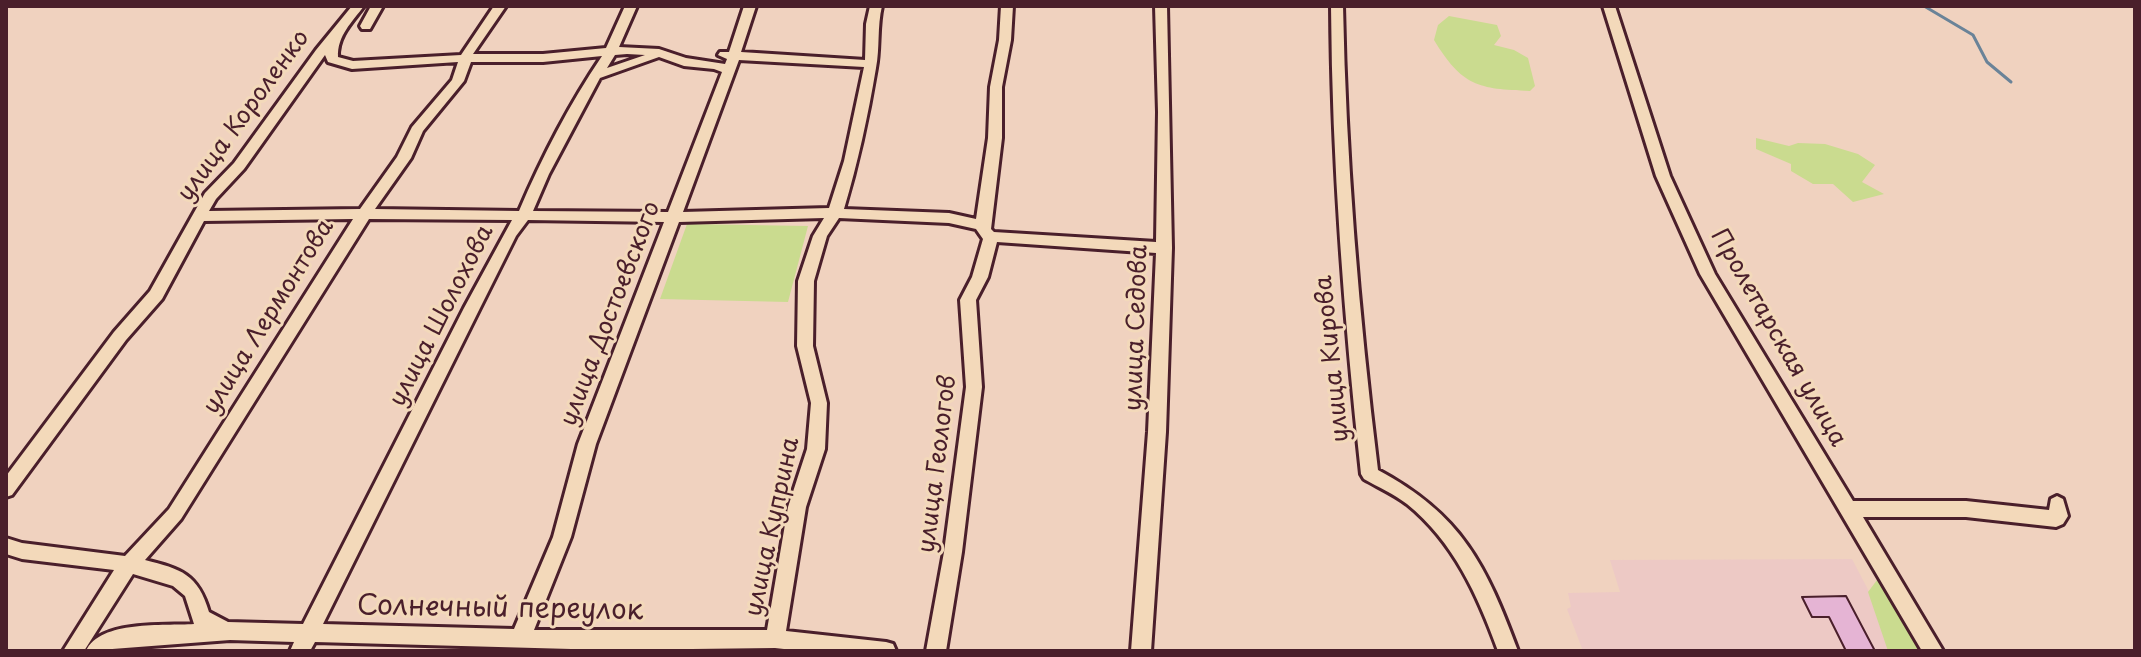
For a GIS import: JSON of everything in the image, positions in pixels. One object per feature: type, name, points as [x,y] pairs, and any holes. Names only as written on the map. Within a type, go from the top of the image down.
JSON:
[{"type":"street","name":"улица Короленко","points":[[6,490],[120,336],[156,295],[210,196],[239,166],[358,6]]},
{"type":"street","points":[[366,26],[377,6]]},
{"type":"street","name":"улица Лермонтова","points":[[73,651],[129,564],[175,514],[404,158],[417,130],[458,81],[474,41],[500,6]]},
{"type":"street","name":"улица Шолохова","points":[[300,651],[472,308],[524,215],[589,85],[611,52],[631,6]]},
{"type":"street","name":"улица Достоевского","points":[[520,639],[562,537],[587,444],[750,6]]},
{"type":"street","name":"улица Куприна","points":[[775,639],[797,507],[816,449],[819,403],[805,346],[806,281],[820,236],[835,213],[851,161],[871,64],[872,24],[876,6]]},
{"type":"street","name":"улица Геологов","points":[[936,651],[953,552],[974,387],[968,300],[980,277],[995,138],[996,87],[1005,40],[1007,6]]},
{"type":"street","name":"улица Седова","points":[[1141,651],[1157,436],[1165,248],[1165,97],[1161,6]]},
{"type":"street","name":"улица Кирова","points":[[1337,6],[1337,106],[1344,171],[1345,258],[1370,474],[1412,497],[1435,517],[1464,556],[1489,600],[1508,651]]},
{"type":"street","name":"Пролетарская улица","points":[[1609,6],[1663,176],[1708,274],[1933,651]]},
{"type":"street","points":[[344,24],[331,51],[332,59],[352,65],[643,51],[731,63],[871,64]]},
{"type":"street","points":[[598,75],[647,58],[672,57]]},
{"type":"street","points":[[199,216],[673,217],[835,213],[949,218],[986,231],[1165,248]]},
{"type":"street","points":[[1851,509],[1966,509],[2056,519],[2057,504]]},
{"type":"street","points":[[6,546],[89,561],[129,564],[172,575],[191,588],[201,618],[230,631]]},
{"type":"street","name":"Солнечный переулок","points":[[96,651],[113,638],[230,631],[520,639],[775,639],[886,651]]},
{"type":"shaded area","points":[[1852,559],[1900,651],[1583,651],[1567,609],[1571,607],[1568,593],[1620,592],[1610,560]]},
{"type":"green space","points":[[1449,16],[1497,25],[1501,36],[1494,45],[1514,50],[1528,58],[1535,86],[1530,91],[1497,89],[1463,76],[1434,40],[1438,25]]},
{"type":"green space","points":[[1756,138],[1789,146],[1798,143],[1825,144],[1858,154],[1875,165],[1862,182],[1884,194],[1853,202],[1833,184],[1813,184],[1791,171],[1791,164],[1756,149]]},
{"type":"green space","points":[[687,224],[808,226],[788,302],[660,299]]},
{"type":"green space","points":[[1877,580],[1886,583],[1922,651],[1888,651],[1868,592]]},
{"type":"building","points":[[1846,596],[1875,651],[1846,651],[1829,617],[1812,617],[1802,597]]},
{"type":"waterway","points":[[1924,6],[1973,35],[1987,62],[2011,82]]}]
